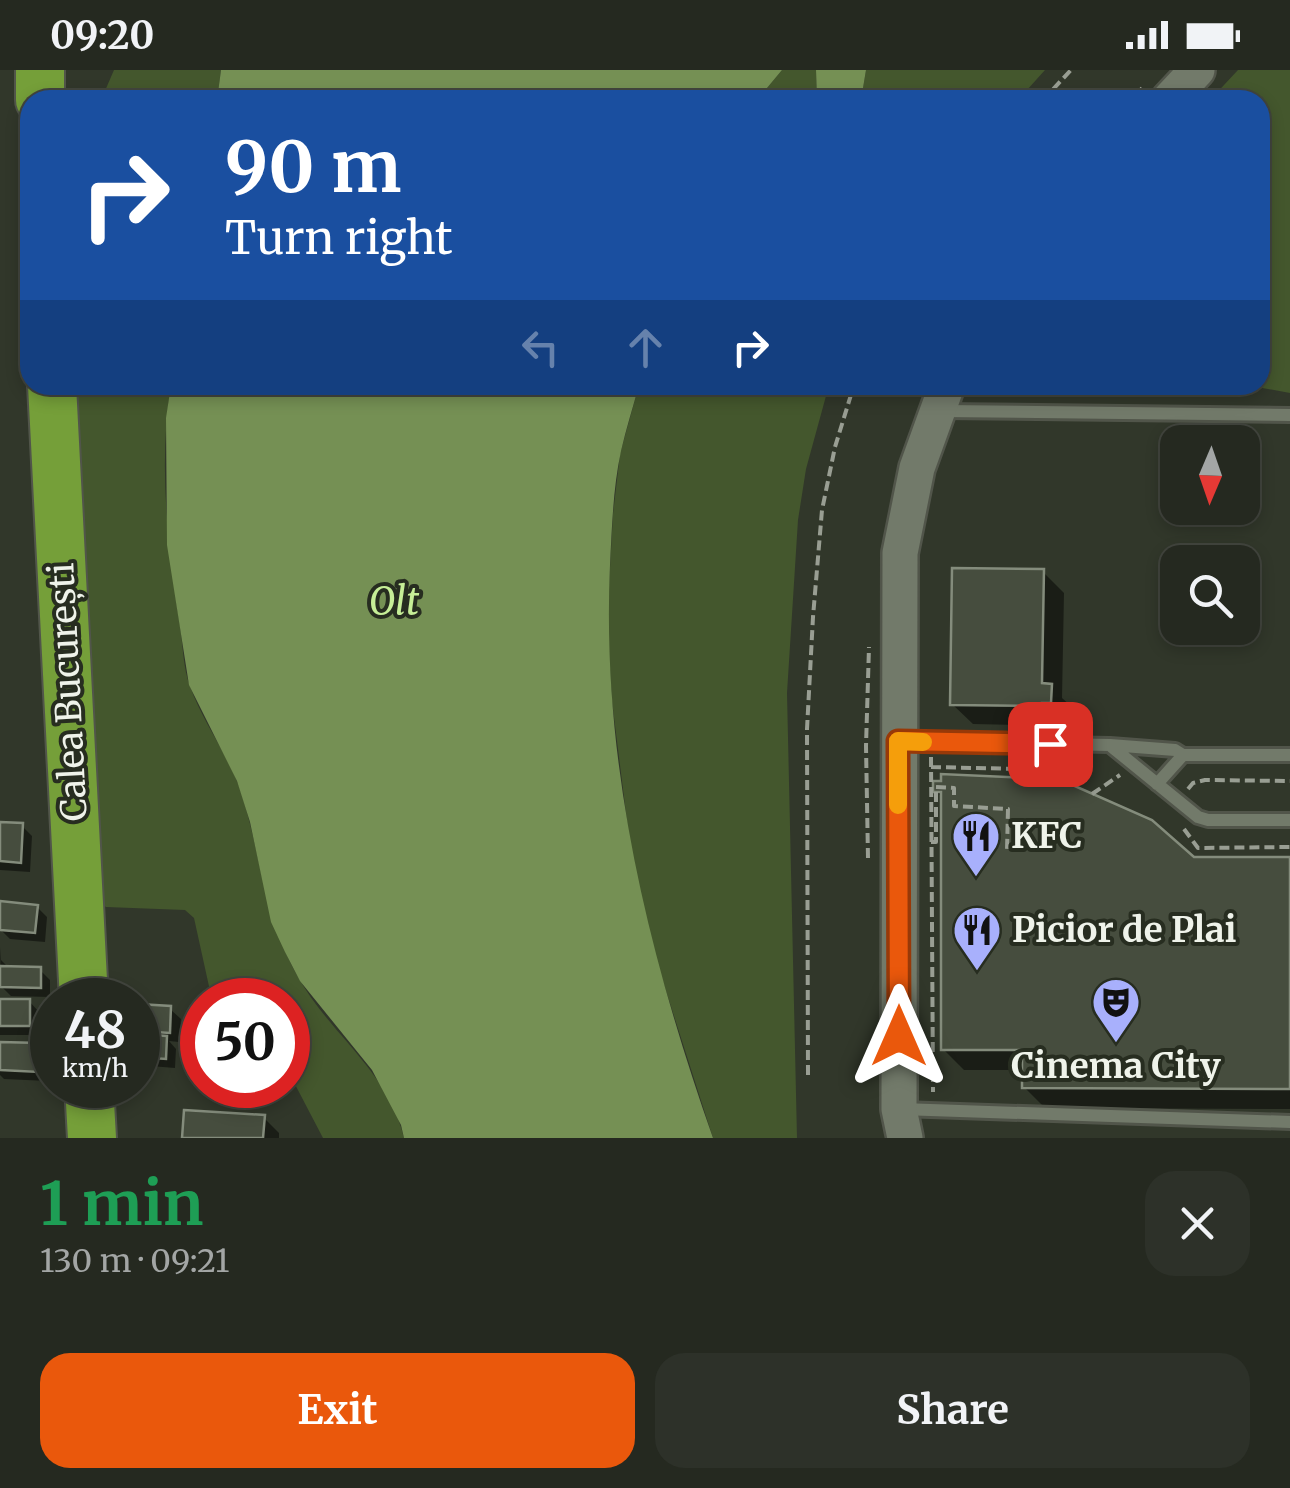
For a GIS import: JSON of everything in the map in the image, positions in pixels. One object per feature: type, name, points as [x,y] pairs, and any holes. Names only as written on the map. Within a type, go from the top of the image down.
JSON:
[{"type":"highway","name":"Calea București","points":[[53,395],[83,978]]},
{"type":"highway","points":[[90,1108],[92,1138]]},
{"type":"main road","points":[[1179,90],[1197,70]]},
{"type":"main road","points":[[902,1124],[915,741],[900,553],[908,503],[941,398]]},
{"type":"lane","points":[[941,398],[1290,415]]},
{"type":"lane","points":[[915,741],[1110,746],[1176,750],[1183,755],[1290,755]]},
{"type":"lane","points":[[1110,746],[1198,817],[1290,820]]},
{"type":"lane","points":[[1157,784],[1183,755]]},
{"type":"lane","points":[[902,1124],[934,1111],[1290,1122]]},
{"type":"path","points":[[1052,90],[1071,70]]},
{"type":"path","points":[[808,1075],[806,729],[813,617],[822,510],[851,395]]},
{"type":"path","points":[[915,741],[931,767],[934,1111]]},
{"type":"path","points":[[931,767],[1019,769],[1056,763]]},
{"type":"path","points":[[1092,794],[1120,775],[1132,784]]},
{"type":"path","points":[[1178,801],[1193,783],[1205,780],[1290,781]]},
{"type":"path","points":[[931,842],[936,842],[936,787],[954,788],[954,806],[1008,809],[1007,850]]},
{"type":"path","points":[[1179,823],[1198,848],[1290,847]]},
{"type":"shaded area","points":[[114,70],[221,70],[218,90],[105,90]]},
{"type":"shaded area","points":[[782,70],[816,70],[817,90],[765,90]]},
{"type":"shaded area","points":[[866,70],[1045,70],[1027,90],[863,90]]},
{"type":"shaded area","points":[[1238,70],[1290,70],[1290,393],[1270,389],[1270,90],[1219,90]]},
{"type":"shaded area","points":[[69,395],[170,395],[165,445],[166,506],[188,679],[242,795],[270,908],[299,978],[207,978],[194,918],[185,910],[102,904]]},
{"type":"shaded area","points":[[636,395],[826,395],[806,469],[798,520],[787,693],[797,1138],[713,1138],[659,969],[632,861],[612,701],[607,621],[620,454]]},
{"type":"shaded area","points":[[310,996],[372,1072],[396,1114],[404,1138],[323,1138],[307,1108]]},
{"type":"water","points":[[221,70],[782,70],[765,90],[218,90]]},
{"type":"water","points":[[816,70],[866,70],[863,90],[817,90]]},
{"type":"water","name":"Olt","points":[[169,395],[636,395],[621,451],[613,508],[609,639],[613,712],[621,785],[649,928],[713,1138],[404,1138],[372,1070],[310,993],[310,978],[298,978],[271,922],[250,822],[237,781],[189,685],[167,545],[166,418]]},
{"type":"building","points":[[952,568],[1044,569],[1042,683],[1052,684],[1051,703],[950,705]]},
{"type":"building","points":[[1043,772],[1152,820],[1194,857],[1290,857],[1290,1089],[1022,1088],[1022,1050],[941,1050],[941,792],[933,792],[933,781],[941,781],[941,774],[1027,778]]},
{"type":"building","points":[[0,822],[23,823],[21,863],[0,861]]},
{"type":"building","points":[[0,901],[38,905],[35,933],[0,930]]},
{"type":"building","points":[[0,966],[41,967],[41,978],[30,978],[30,988],[0,987]]},
{"type":"building","points":[[0,999],[30,999],[30,1026],[0,1026]]},
{"type":"building","points":[[160,1005],[171,1006],[170,1033],[160,1032]]},
{"type":"building","points":[[160,1036],[167,1036],[166,1059],[160,1059]]},
{"type":"building","points":[[0,1042],[30,1043],[30,1072],[0,1070]]},
{"type":"building","points":[[184,1110],[265,1115],[263,1138],[182,1138]]},
{"type":"slow traffic","points":[[898,805],[898,741],[923,742]]},
{"type":"place","name":"KFC","points":[[976,878]]},
{"type":"place","name":"Picior de Plai","points":[[977,972]]},
{"type":"place","name":"Cinema City","points":[[1116,1044]]},
{"type":"route","points":[[899,1036],[898,741],[1050,744]]}]
